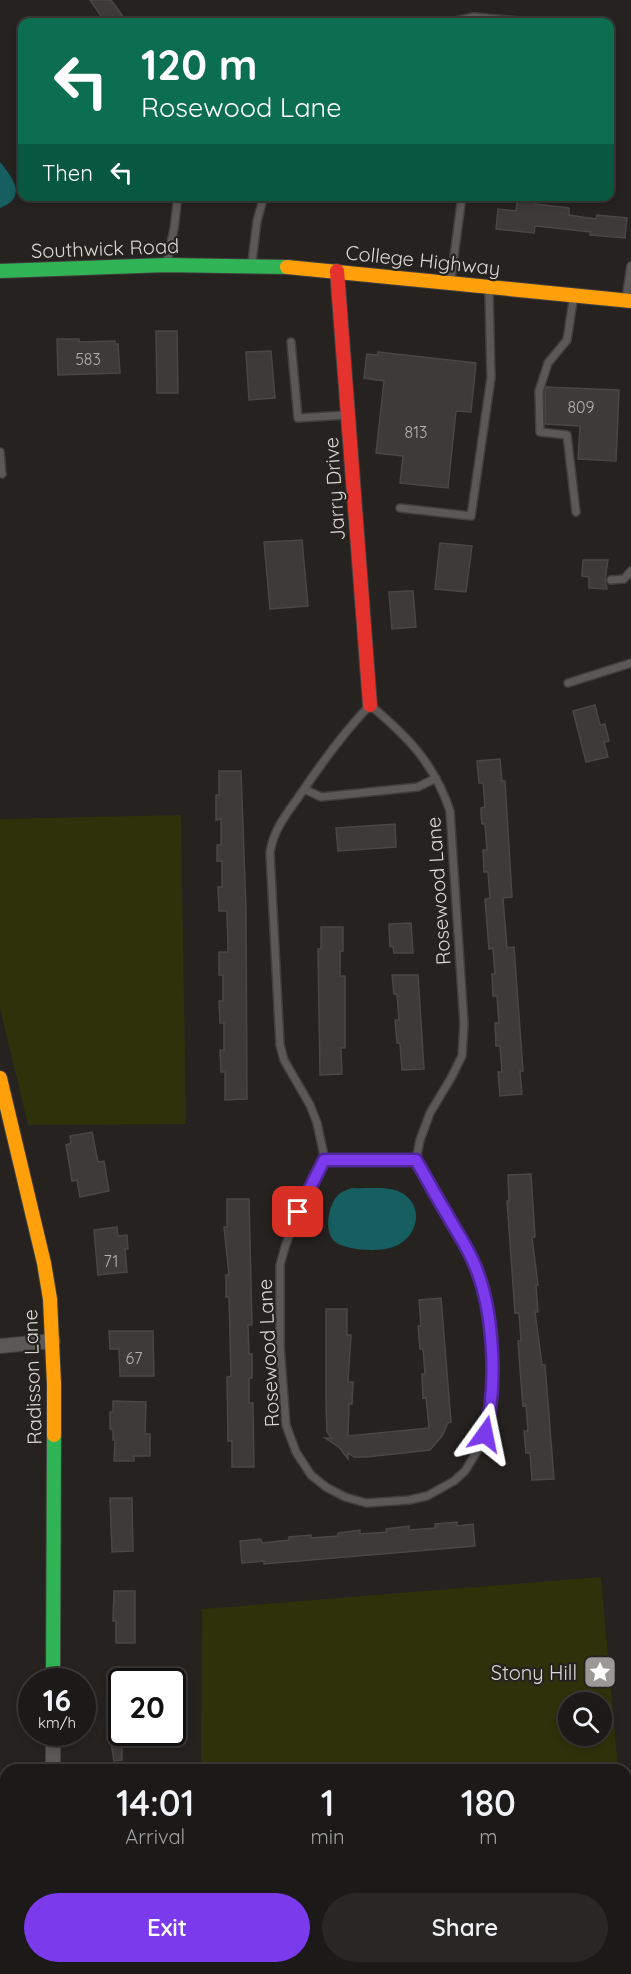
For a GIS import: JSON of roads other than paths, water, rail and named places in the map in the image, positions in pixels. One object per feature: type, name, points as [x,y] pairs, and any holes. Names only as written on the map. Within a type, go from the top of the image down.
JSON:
[{"type":"main road","name":"Southwick Road","points":[[0,271],[210,265]]},
{"type":"main road","name":"College Highway","points":[[210,265],[337,271],[628,301]]},
{"type":"main road","name":"Jarry Drive","points":[[337,271],[370,705]]},
{"type":"main road","name":"Radisson Lane","points":[[0,1078],[44,1263],[50,1299],[54,1384],[53,1668]]},
{"type":"street","points":[[0,1346],[52,1341]]},
{"type":"street","points":[[53,1746],[53,1764]]},
{"type":"lane","points":[[469,18],[485,18]]},
{"type":"lane","points":[[166,265],[177,201]]},
{"type":"lane","points":[[252,266],[257,221],[263,201]]},
{"type":"lane","points":[[450,282],[461,201]]},
{"type":"lane","points":[[628,301],[631,266]]},
{"type":"lane","points":[[400,508],[471,516],[491,378],[489,286]]},
{"type":"lane","points":[[574,295],[567,340],[548,363],[539,391],[540,432],[567,435],[576,512]]},
{"type":"lane","points":[[291,342],[298,418],[348,415]]},
{"type":"lane","points":[[0,452],[2,474]]},
{"type":"lane","points":[[611,580],[624,579],[631,571]]},
{"type":"lane","points":[[568,683],[631,663]]},
{"type":"lane","points":[[370,705],[330,751],[279,826],[272,841],[270,853],[278,1029],[284,1060],[306,1096],[317,1123],[324,1160],[416,1160]]},
{"type":"lane","name":"Rosewood Lane","points":[[324,1160],[298,1212],[280,1265],[280,1346],[284,1414],[289,1435],[296,1452],[311,1475],[326,1487],[345,1497],[375,1503],[427,1496],[454,1481],[465,1471],[479,1448],[491,1407],[492,1358],[488,1316],[480,1280],[466,1247],[416,1160],[420,1140],[430,1113],[462,1056],[464,1024],[450,811],[436,778],[412,743],[370,705]]},
{"type":"lane","points":[[304,789],[321,797],[418,787],[436,778]]},
{"type":"water","points":[[0,162],[13,181],[16,193],[9,204],[0,208]]},
{"type":"water","points":[[352,1188],[387,1189],[407,1196],[416,1212],[416,1220],[409,1236],[402,1243],[380,1250],[354,1249],[334,1241],[328,1224],[332,1204],[339,1194]]},
{"type":"place","name":"Stony Hill","points":[[600,1672]]}]
